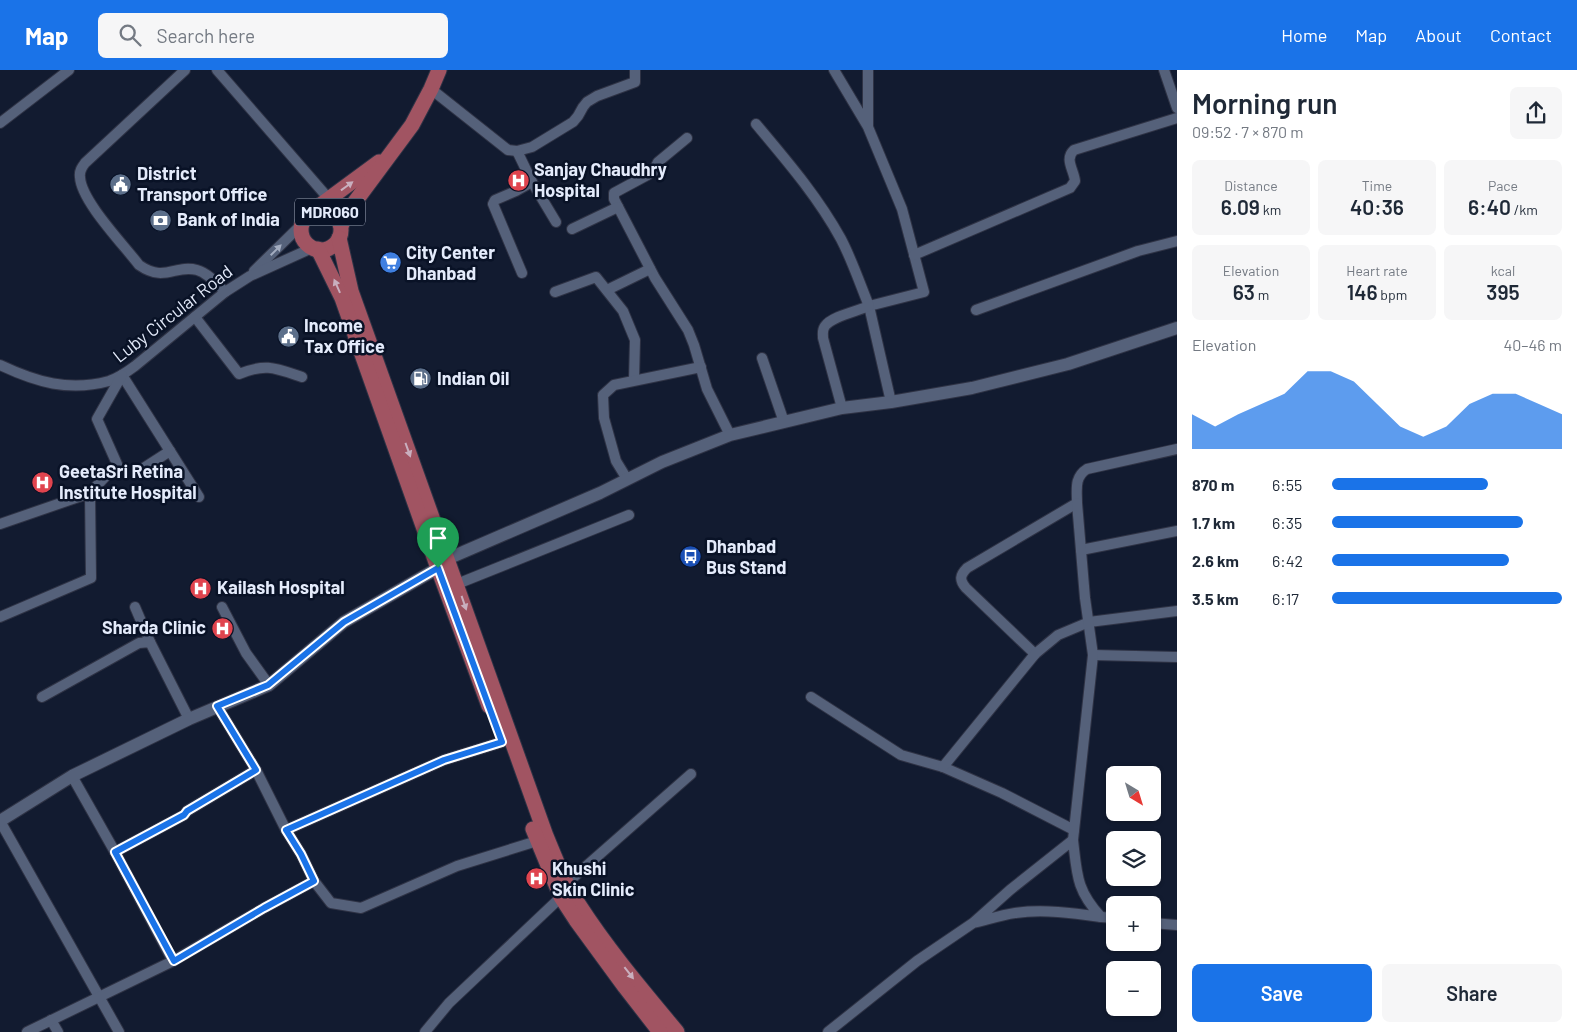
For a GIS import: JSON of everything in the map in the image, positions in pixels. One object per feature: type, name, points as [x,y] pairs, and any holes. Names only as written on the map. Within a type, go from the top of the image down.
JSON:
[{"type":"main road","name":"MDR060","points":[[315,249],[331,247],[342,226],[388,156],[412,125],[439,70]]},
{"type":"main road","name":"MDR060","points":[[305,219],[388,156]]},
{"type":"main road","name":"MDR060","points":[[660,1032],[576,920],[564,890],[457,584],[443,563],[332,274],[315,249],[304,240],[301,230],[305,219],[314,211],[328,211],[338,219],[342,226],[351,291],[443,563],[502,742],[537,841],[564,890],[578,904],[597,932],[677,1032]]},
{"type":"street","points":[[0,123],[69,70]]},
{"type":"street","points":[[185,70],[85,163],[79,175],[88,200],[139,265],[147,271],[157,274],[190,269],[198,270],[212,279],[224,292]]},
{"type":"street","points":[[217,70],[329,199],[342,226]]},
{"type":"street","points":[[431,89],[508,150],[517,151],[532,148],[566,128],[578,116],[583,107],[597,96],[635,82],[635,70]]},
{"type":"street","points":[[834,70],[868,127],[902,209],[924,292],[869,306],[831,320],[826,325],[822,338],[842,408]]},
{"type":"street","points":[[868,70],[868,127]]},
{"type":"street","points":[[1164,70],[1177,108]]},
{"type":"street","points":[[914,255],[1070,188],[1075,181],[1068,159],[1074,150],[1177,118]]},
{"type":"street","points":[[756,124],[798,174],[820,204],[842,240],[869,306],[891,402]]},
{"type":"street","points":[[687,138],[658,162],[653,172],[614,193],[614,199],[650,269],[688,330],[708,389],[730,435]]},
{"type":"street","points":[[517,151],[532,182],[556,222]]},
{"type":"street","points":[[522,273],[494,204],[496,200],[532,182]]},
{"type":"street","points":[[572,229],[618,207]]},
{"type":"street","name":"Luby Circular Road","points":[[250,276],[305,219]]},
{"type":"street","points":[[976,310],[1138,251],[1177,241]]},
{"type":"street","name":"Luby Circular Road","points":[[0,365],[20,374],[59,385],[75,386],[109,381],[136,366],[224,292],[250,276],[315,249]]},
{"type":"street","points":[[607,290],[650,269]]},
{"type":"street","points":[[555,292],[596,277],[623,311],[635,340],[634,380]]},
{"type":"street","points":[[195,317],[239,374],[253,368],[273,367],[302,377]]},
{"type":"street","points":[[119,1032],[0,821],[72,776],[217,706],[268,685],[344,622],[443,563],[662,462],[730,435],[842,408],[891,402],[972,388],[1068,364],[1177,328]]},
{"type":"street","points":[[762,358],[784,422]]},
{"type":"street","points":[[628,479],[616,461],[604,418],[603,395],[614,385],[701,367]]},
{"type":"street","points":[[122,375],[199,497]]},
{"type":"street","points":[[0,524],[90,493],[117,464],[97,420],[122,375]]},
{"type":"street","points":[[1101,917],[1091,906],[1080,886],[1076,872],[1074,835],[1093,655],[1081,550],[1077,482],[1078,477],[1087,469],[1177,449]]},
{"type":"street","points":[[139,471],[170,451]]},
{"type":"street","points":[[0,617],[91,578],[90,493]]},
{"type":"street","points":[[1035,654],[966,588],[960,576],[967,568],[1077,503]]},
{"type":"street","points":[[457,584],[629,515]]},
{"type":"street","points":[[1081,550],[1177,531]]},
{"type":"street","points":[[135,607],[150,642],[189,719]]},
{"type":"street","points":[[222,607],[246,653],[268,685]]},
{"type":"street","points":[[943,767],[1035,654],[1058,635],[1088,622],[1177,611]]},
{"type":"street","points":[[42,697],[139,643],[150,642]]},
{"type":"street","points":[[1093,655],[1177,657]]},
{"type":"street","points":[[811,697],[902,755],[943,767],[1002,793],[1074,835]]},
{"type":"street","points":[[217,706],[256,770],[314,881],[331,903],[361,908],[457,866],[537,841]]},
{"type":"street","points":[[286,830],[444,760],[502,742]]},
{"type":"street","points":[[115,852],[184,815],[187,811],[256,770]]},
{"type":"street","points":[[425,1032],[449,1003],[564,890],[691,774]]},
{"type":"street","points":[[72,776],[174,961]]},
{"type":"street","points":[[828,1032],[918,960],[972,923],[1074,835]]},
{"type":"street","points":[[27,1032],[174,961],[314,881]]},
{"type":"street","points":[[972,923],[1014,913],[1060,912],[1106,917]]},
{"type":"street","points":[[1161,923],[1177,925]]},
{"type":"street","points":[[52,1020],[58,1032]]},
{"type":"place","name":"Sanjay Chaudhry Hospital","points":[[518,180]]},
{"type":"place","name":"District Transport Office","points":[[121,184]]},
{"type":"place","name":"Bank of India","points":[[161,220]]},
{"type":"place","name":"City Center Dhanbad","points":[[390,263]]},
{"type":"place","name":"Income Tax Office","points":[[288,336]]},
{"type":"place","name":"Indian Oil","points":[[421,379]]},
{"type":"place","name":"GeetaSri Retina Institute Hospital","points":[[43,482]]},
{"type":"place","name":"Dhanbad Bus Stand","points":[[690,557]]},
{"type":"place","name":"Kailash Hospital","points":[[201,588]]},
{"type":"place","name":"Sharda Clinic","points":[[222,628]]},
{"type":"place","name":"Khushi Skin Clinic","points":[[536,879]]},
{"type":"route","points":[[438,568],[502,742],[444,760],[286,830],[301,854],[314,881],[174,961],[115,852],[184,815],[187,811],[256,770],[217,706],[268,685],[344,622],[438,568]]}]
